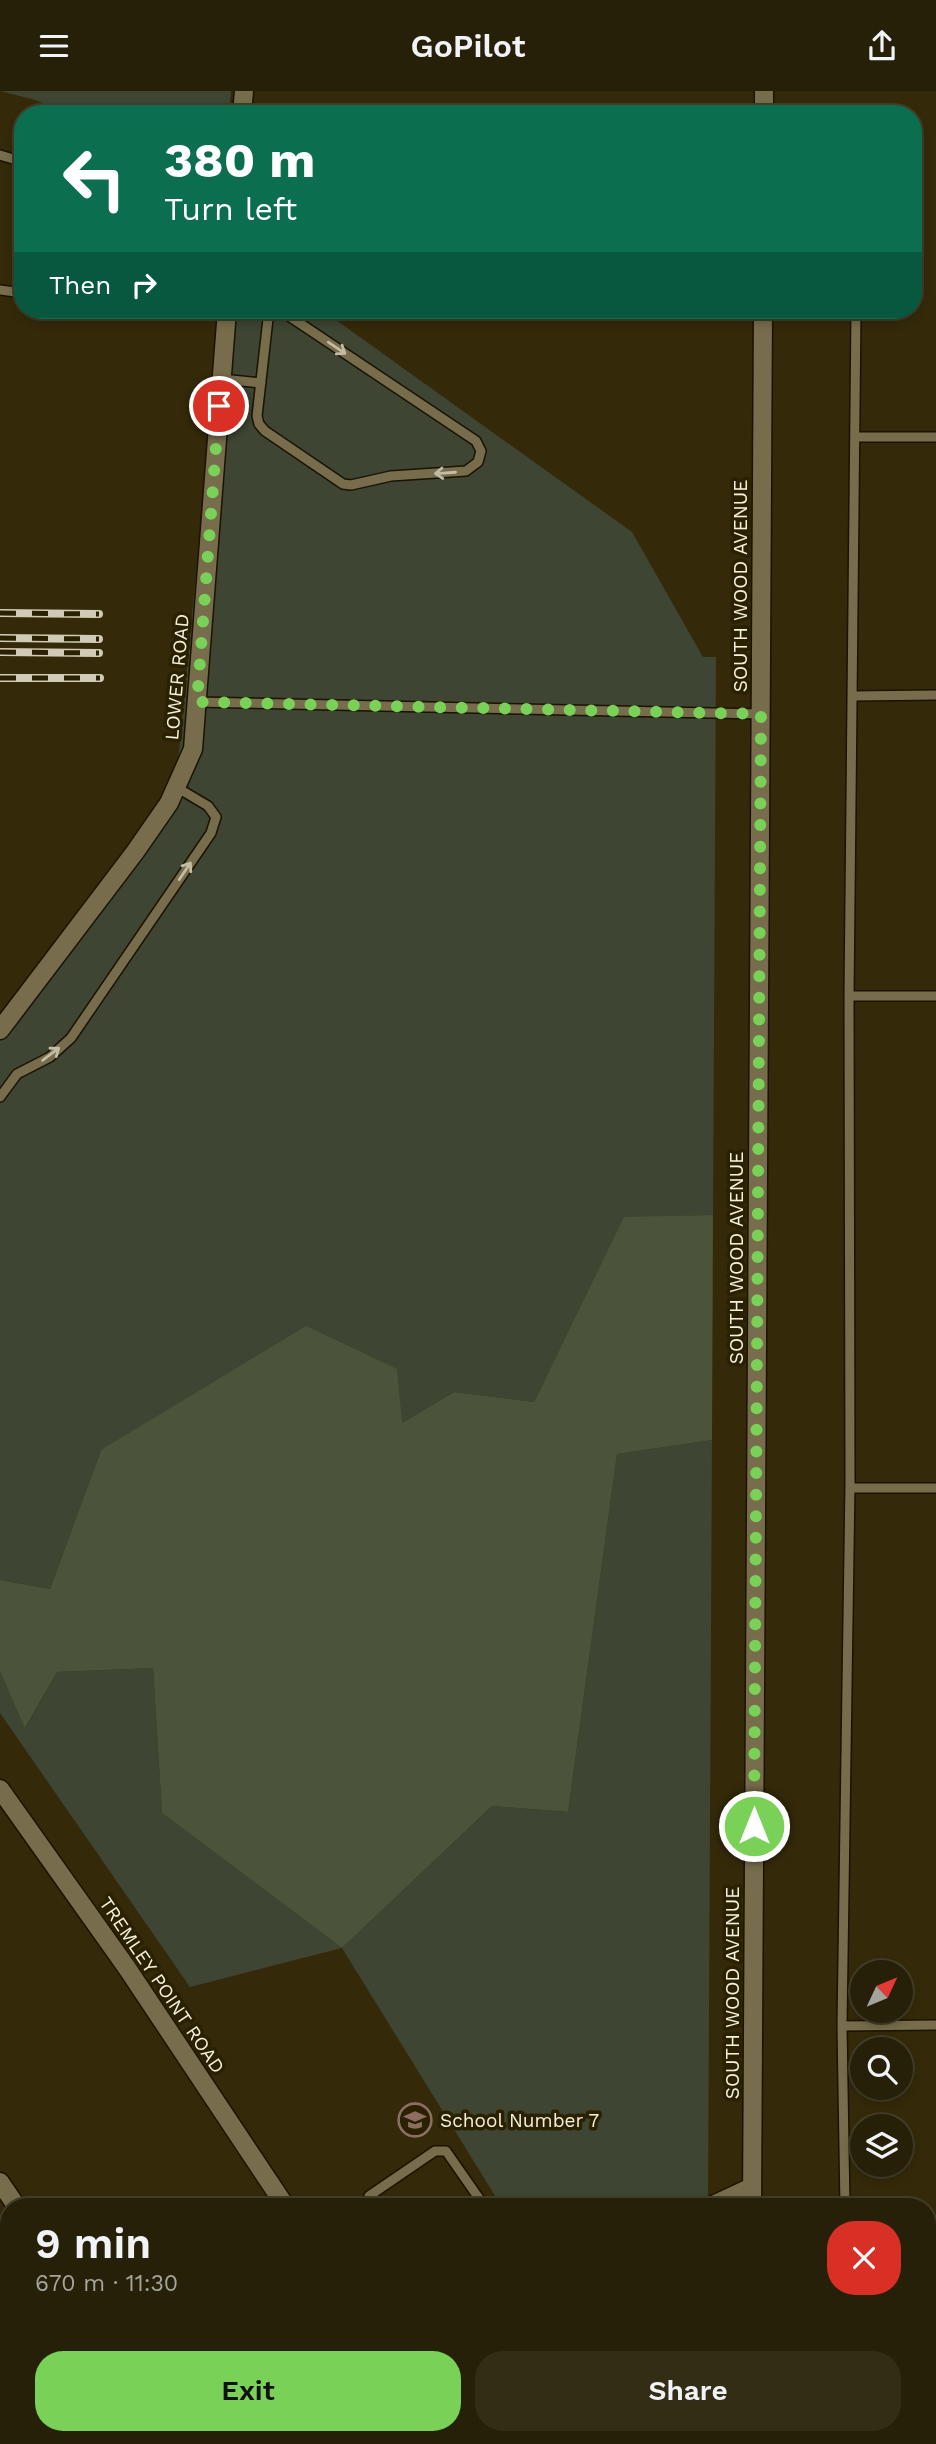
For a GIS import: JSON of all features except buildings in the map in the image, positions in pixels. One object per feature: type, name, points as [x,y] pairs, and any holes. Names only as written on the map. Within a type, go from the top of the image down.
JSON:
[{"type":"street","name":"LOWER ROAD","points":[[0,1030],[169,803],[193,749],[222,379],[221,319]]},
{"type":"street","name":"SOUTH WOOD AVENUE","points":[[752,2198],[763,319]]},
{"type":"street","name":"TREMLEY POINT ROAD","points":[[0,1789],[127,1968],[280,2198]]},
{"type":"street","points":[[0,2182],[11,2198]]},
{"type":"street","points":[[728,2198],[752,2187]]},
{"type":"lane","points":[[268,319],[257,416],[261,428],[343,484],[466,471],[478,462],[481,447],[476,441],[293,319]]},
{"type":"lane","points":[[845,2198],[842,2026],[850,1488],[849,996],[856,319]]},
{"type":"lane","points":[[222,379],[261,383]]},
{"type":"lane","points":[[855,437],[936,437]]},
{"type":"lane","points":[[852,696],[936,695]]},
{"type":"lane","points":[[197,702],[761,714]]},
{"type":"lane","points":[[0,1097],[17,1074],[50,1056],[71,1038],[211,833],[216,817],[208,806],[176,787]]},
{"type":"lane","points":[[849,996],[936,996]]},
{"type":"lane","points":[[850,1488],[936,1488]]},
{"type":"lane","points":[[842,2026],[936,2025]]},
{"type":"lane","points":[[369,2196],[435,2151],[446,2151],[479,2198]]},
{"type":"green space","points":[[0,91],[231,91],[230,105],[48,105]]},
{"type":"green space","points":[[220,319],[335,319],[632,532],[703,657],[716,657],[713,1215],[624,1218],[534,1402],[454,1392],[402,1423],[101,1450],[50,1589],[0,1580],[0,1029],[175,793]]},
{"type":"green space","points":[[713,1215],[712,1440],[617,1454],[568,1812],[492,1806],[342,1948],[162,1813],[153,1668],[57,1672],[25,1728],[0,1671],[0,1580],[50,1589],[101,1450],[306,1326],[397,1369],[402,1423],[454,1392],[534,1402],[624,1217]]},
{"type":"green space","points":[[712,1440],[708,2198],[496,2198],[342,1948],[492,1806],[568,1812],[617,1454]]},
{"type":"green space","points":[[153,1668],[162,1813],[342,1948],[190,1987],[0,1713],[0,1671],[26,1727],[57,1672]]},
{"type":"railway","points":[[0,613],[99,614]]},
{"type":"railway","points":[[0,638],[99,639]]},
{"type":"railway","points":[[0,652],[99,653]]},
{"type":"railway","points":[[0,678],[100,678]]},
{"type":"place","name":"School Number 7","points":[[415,2120]]},
{"type":"route","points":[[219,406],[197,702],[761,714],[754,1826]]}]
